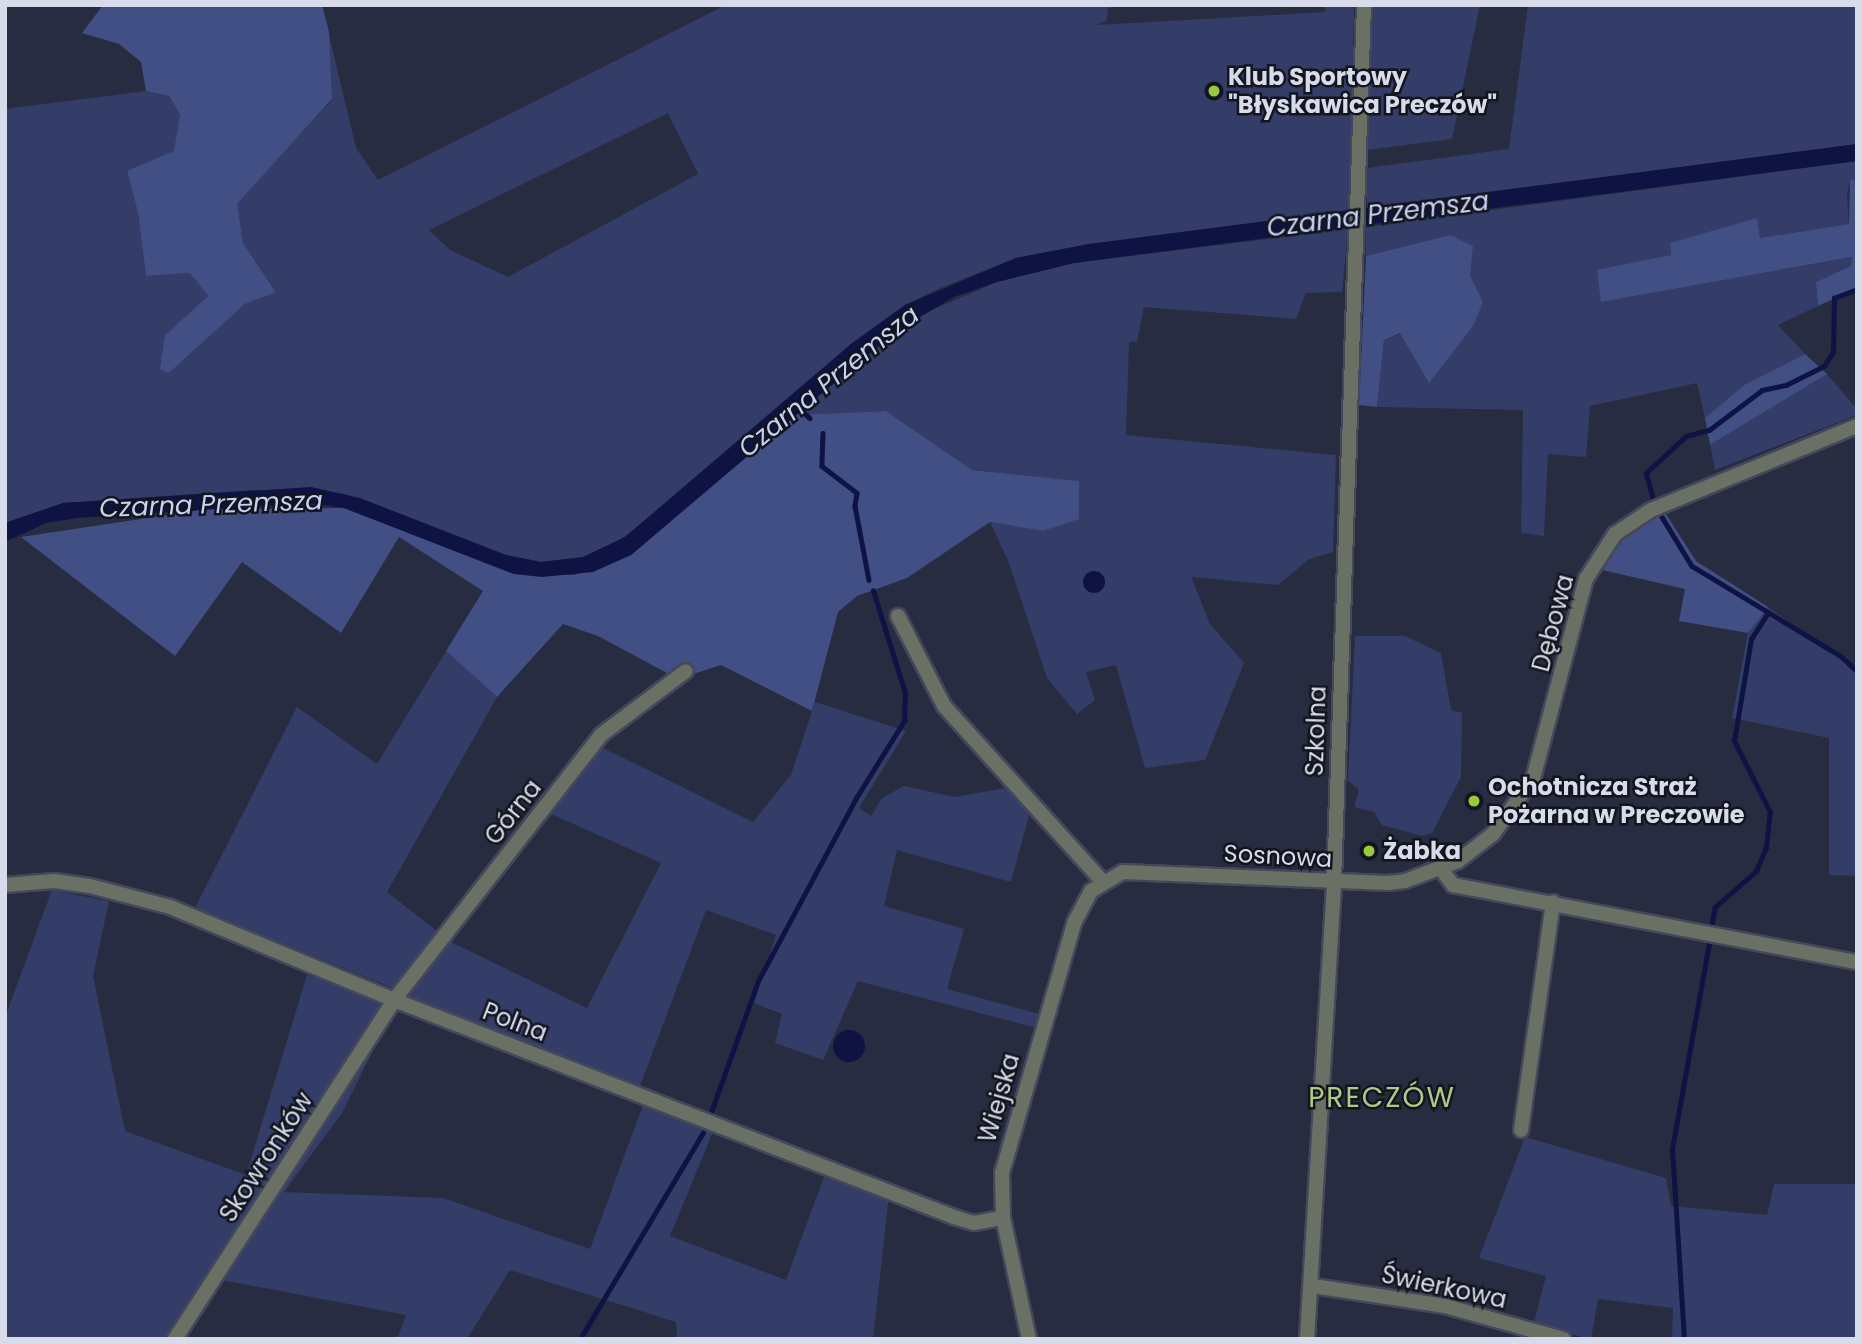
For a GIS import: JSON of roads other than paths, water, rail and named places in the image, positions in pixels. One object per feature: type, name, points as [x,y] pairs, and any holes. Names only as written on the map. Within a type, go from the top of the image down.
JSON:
[{"type":"street","name":"Szkolna","points":[[1307,1339],[1313,1286],[1334,882],[1364,5]]},
{"type":"street","name":"Dębowa","points":[[1442,870],[1493,834],[1533,779],[1586,579],[1615,534],[1651,510],[1857,426]]},
{"type":"street","points":[[898,616],[944,706],[1102,881]]},
{"type":"street","name":"Górna","points":[[394,1000],[601,735],[686,671]]},
{"type":"street","name":"Sosnowa","points":[[1102,881],[1123,872],[1144,872],[1334,882],[1405,881],[1442,870]]},
{"type":"street","points":[[1442,870],[1453,885],[1857,962]]},
{"type":"street","name":"Polna","points":[[5,885],[54,881],[90,886],[170,907],[394,1000],[954,1217],[974,1223],[1003,1219]]},
{"type":"street","name":"Wiejska","points":[[1028,1339],[1003,1219],[1002,1173],[1074,923],[1082,905],[1102,881]]},
{"type":"street","points":[[1521,1130],[1553,902]]},
{"type":"street","name":"Skowronków","points":[[175,1339],[394,1000]]},
{"type":"street","name":"Świerkowa","points":[[1313,1286],[1445,1306],[1563,1339]]},
{"type":"water","name":"Czarna Przemsza","points":[[1857,144],[1857,161],[1074,263],[997,282],[954,297],[893,333],[631,555],[593,572],[542,577],[514,574],[344,508],[309,503],[77,518],[46,523],[5,542],[5,523],[63,503],[311,487],[360,498],[506,555],[541,562],[583,557],[625,537],[851,344],[905,305],[1016,258],[1089,244]]},
{"type":"water","points":[[1094,571],[1102,574],[1105,582],[1102,590],[1094,593],[1086,590],[1083,582],[1086,574]]},
{"type":"water","points":[[849,1030],[860,1035],[865,1046],[860,1057],[849,1062],[838,1057],[833,1046],[838,1035]]},
{"type":"waterway","points":[[1653,500],[1646,473],[1686,436],[1709,430],[1762,390],[1786,385],[1824,366],[1833,352],[1834,298],[1857,289]]},
{"type":"waterway","name":"Czarna Przemsza","points":[[798,407],[810,418]]},
{"type":"waterway","points":[[823,433],[822,466],[857,493],[855,506],[869,580]]},
{"type":"waterway","points":[[1659,512],[1692,566],[1842,657],[1857,671]]},
{"type":"waterway","points":[[710,1115],[758,981],[856,798],[904,721],[905,693],[873,591]]},
{"type":"waterway","points":[[1711,927],[1715,907],[1756,871],[1766,848],[1770,812],[1734,741],[1751,639],[1768,613]]},
{"type":"waterway","points":[[1684,1339],[1672,1149],[1709,944]]},
{"type":"waterway","points":[[580,1339],[703,1133]]},
{"type":"place","name":"Klub Sportowy \"Błyskawica Preczów\"","points":[[1214,91]]},
{"type":"place","name":"Ochotnicza Straż Pożarna w Preczowie","points":[[1474,801]]},
{"type":"place","name":"Żabka","points":[[1369,851]]},
{"type":"district","name":"PRECZÓW","points":[[1382,1098]]}]
